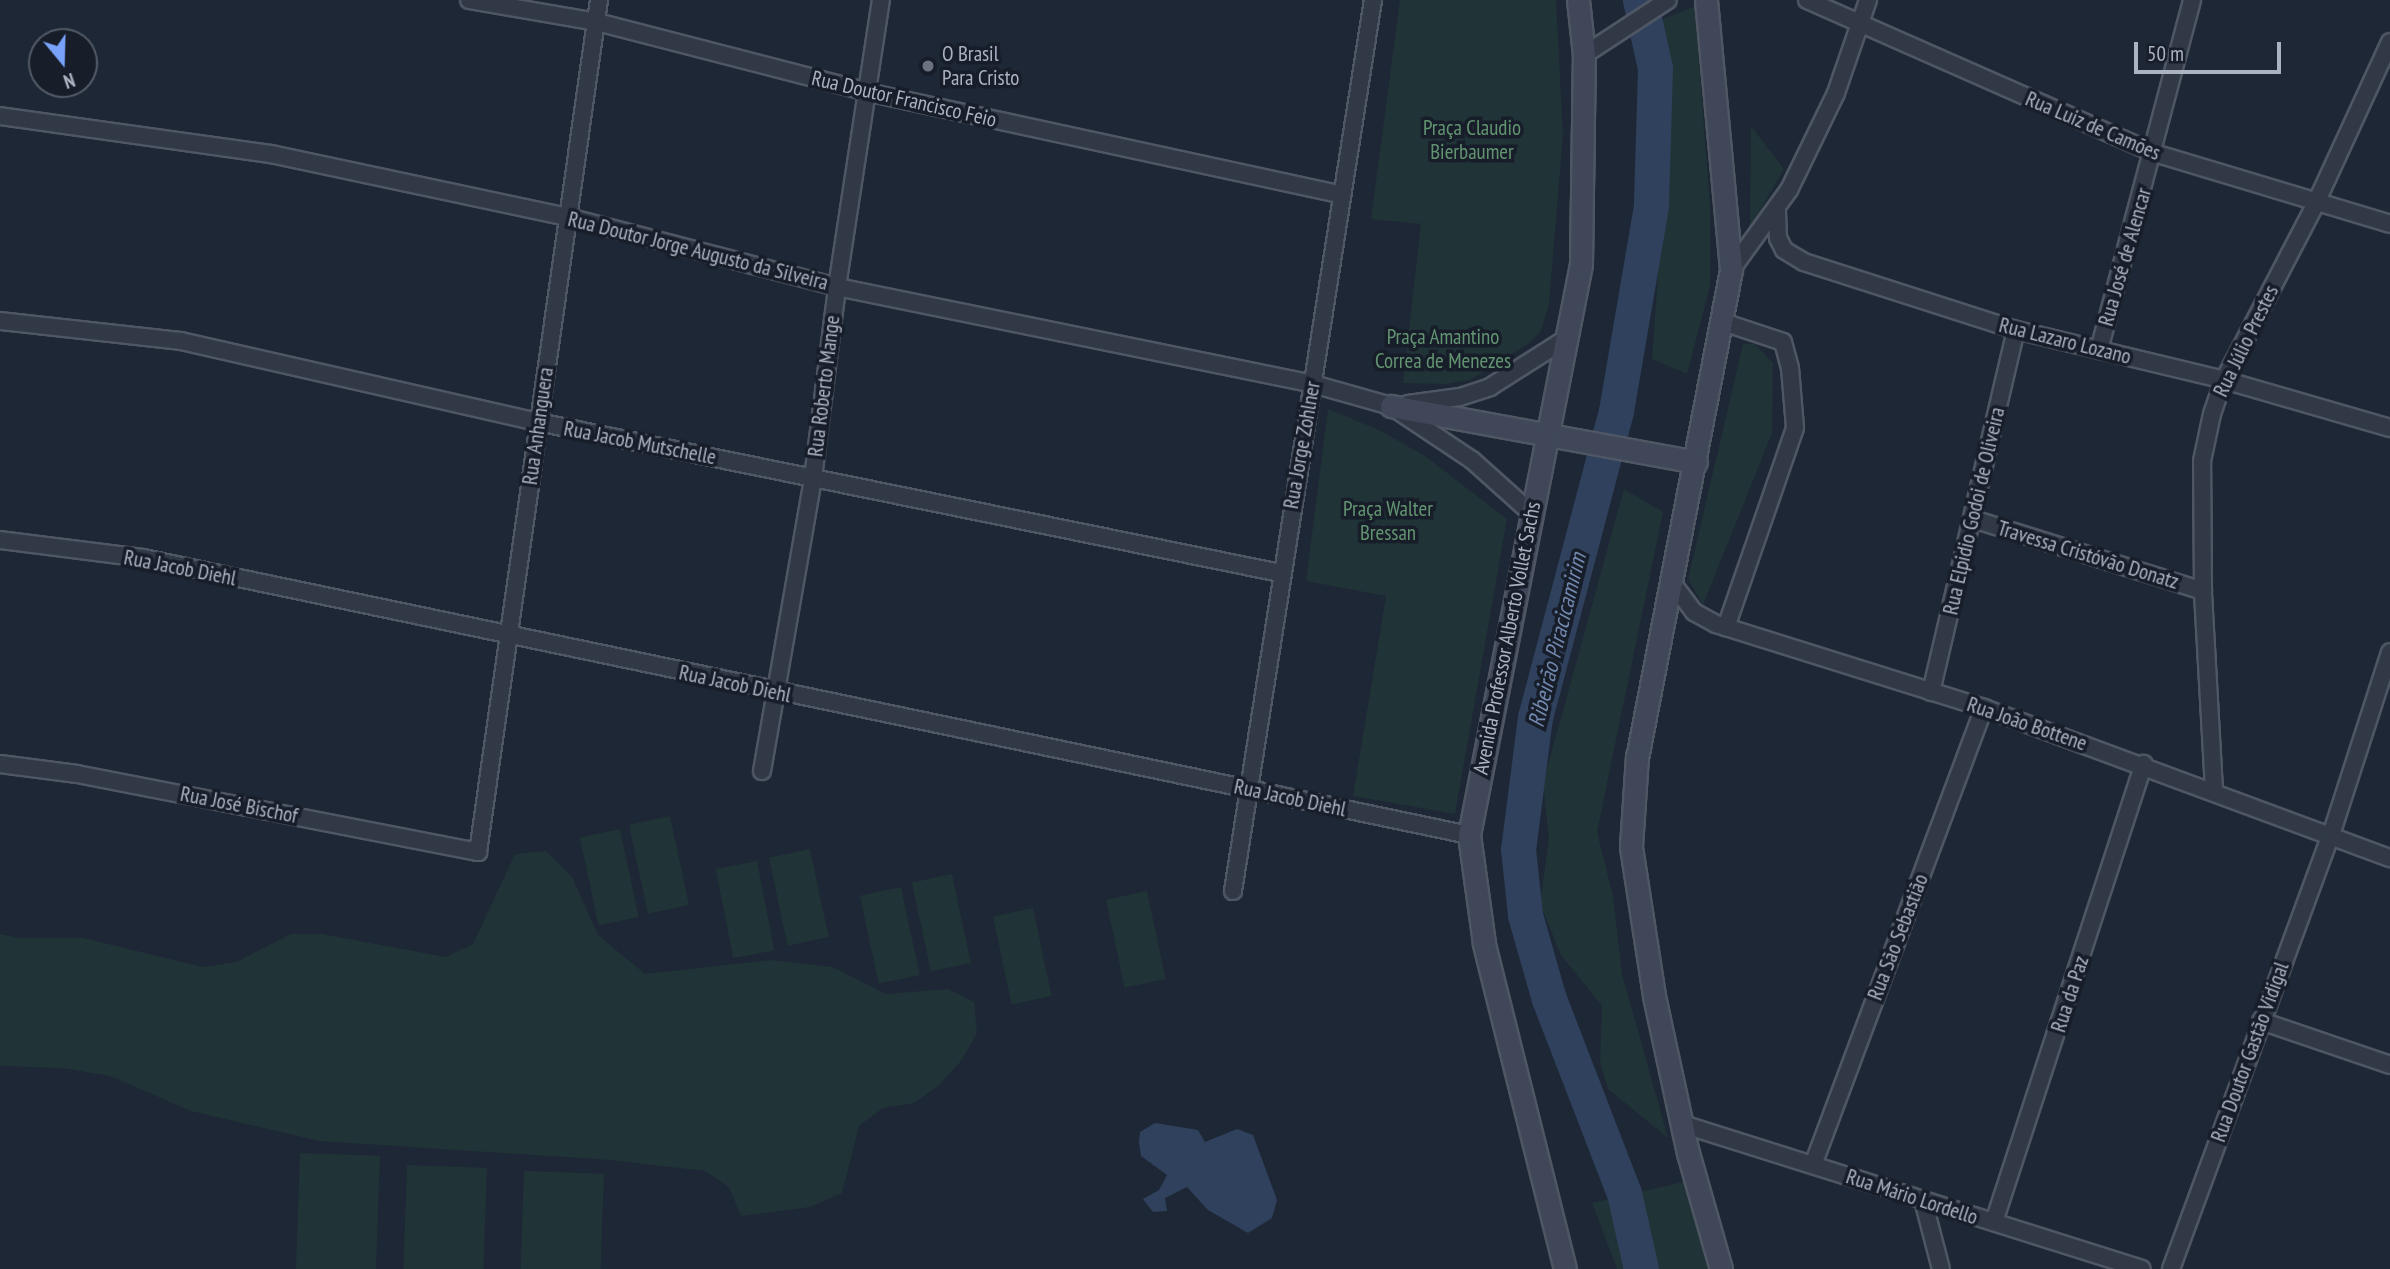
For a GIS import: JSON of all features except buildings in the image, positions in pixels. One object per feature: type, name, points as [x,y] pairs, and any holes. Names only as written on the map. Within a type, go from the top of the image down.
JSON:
[{"type":"main road","name":"Avenida Professor Alberto Vollet Sachs","points":[[1565,1269],[1484,943],[1469,835],[1545,433],[1581,264],[1584,55],[1578,0]]},
{"type":"main road","points":[[1706,0],[1731,270],[1674,584],[1637,756],[1631,847],[1654,996],[1682,1124],[1721,1269]]},
{"type":"main road","points":[[1391,406],[1696,462]]},
{"type":"street","name":"Rua Doutor Francisco Feio","points":[[469,0],[597,22],[867,92],[1340,194]]},
{"type":"street","name":"Rua Anhanguera","points":[[478,852],[599,0]]},
{"type":"street","name":"Rua Roberto Mange","points":[[762,771],[778,693],[813,478],[837,287],[881,0]]},
{"type":"street","name":"Rua Jorge Zohlner","points":[[1233,891],[1280,573],[1313,384],[1340,194],[1373,0]]},
{"type":"street","points":[[1584,55],[1668,0]]},
{"type":"street","name":"Rua Luiz de Camões","points":[[1807,0],[1860,26],[2154,153],[2390,224]]},
{"type":"street","points":[[1731,270],[1776,211],[1836,93],[1868,0]]},
{"type":"street","name":"Rua José de Alencar","points":[[2099,350],[2154,153],[2192,0]]},
{"type":"street","name":"Rua Júlio Prestes","points":[[2214,790],[2203,591],[2202,461],[2224,380],[2316,203],[2390,42]]},
{"type":"street","name":"Rua Doutor Jorge Augusto da Silveira","points":[[0,116],[271,154],[568,217],[837,287],[1313,384],[1391,406],[1472,460],[1531,513]]},
{"type":"street","name":"Rua Lazaro Lozano","points":[[1776,211],[1778,238],[1784,250],[1804,262],[2016,330],[2224,380],[2390,428]]},
{"type":"street","name":"Rua Jacob Mutschelle","points":[[0,321],[181,341],[538,422],[1280,573]]},
{"type":"street","points":[[1723,322],[1783,342],[1790,368],[1795,428],[1726,627]]},
{"type":"street","name":"Rua Elpidio Godoi de Oliveira","points":[[1931,692],[2016,330]]},
{"type":"street","name":"Rua Doutor Jorge Augusto da Silveira","points":[[1391,406],[1460,397],[1490,387],[1564,340]]},
{"type":"street","name":"Travessa Cristóvão Donatz","points":[[1973,519],[2203,591]]},
{"type":"street","name":"Rua Jacob Diehl","points":[[0,540],[143,558],[778,693],[1469,835]]},
{"type":"street","name":"Rua João Bottene","points":[[1674,584],[1694,612],[1726,627],[1984,708],[2144,764],[2390,858]]},
{"type":"street","name":"Rua Doutor Gastão Vidigal","points":[[2171,1269],[2331,835],[2390,652]]},
{"type":"street","name":"Rua São Sebastião","points":[[1813,1165],[1984,708]]},
{"type":"street","name":"Rua José Bischof","points":[[0,764],[77,774],[478,852]]},
{"type":"street","name":"Rua da Paz","points":[[1994,1222],[2144,764]]},
{"type":"street","points":[[2261,1021],[2390,1065]]},
{"type":"street","name":"Rua Mário Lordello","points":[[1682,1124],[2142,1269]]},
{"type":"street","points":[[1923,1200],[1941,1269]]},
{"type":"green space","name":"Praça Claudio Bierbaumer","points":[[1400,0],[1556,0],[1563,135],[1549,304],[1541,331],[1528,344],[1470,380],[1446,384],[1403,383],[1421,224],[1371,219]]},
{"type":"green space","points":[[1695,6],[1710,206],[1710,286],[1687,374],[1652,359],[1671,89],[1659,21]]},
{"type":"green space","points":[[1751,126],[1784,169],[1750,228]]},
{"type":"green space","points":[[1743,344],[1755,344],[1773,363],[1772,433],[1703,605],[1688,579]]},
{"type":"green space","name":"Praça Walter Bressan","points":[[1328,409],[1379,430],[1425,456],[1507,519],[1455,814],[1353,796],[1386,596],[1306,581]]},
{"type":"green space","points":[[1624,489],[1663,512],[1597,832],[1613,896],[1622,974],[1668,1138],[1608,1089],[1600,1062],[1602,1006],[1561,955],[1540,904],[1549,838],[1543,783]]},
{"type":"green space","points":[[670,816],[689,905],[648,914],[629,825]]},
{"type":"green space","points":[[620,829],[639,917],[599,926],[580,838]]},
{"type":"green space","points":[[810,849],[829,937],[788,946],[769,858]]},
{"type":"green space","points":[[546,851],[572,877],[598,935],[645,974],[771,960],[833,967],[886,994],[948,989],[974,1002],[977,1033],[961,1061],[938,1086],[914,1103],[883,1108],[859,1126],[842,1193],[810,1207],[741,1216],[729,1187],[705,1171],[610,1160],[319,1141],[191,1111],[110,1076],[62,1068],[0,1066],[0,934],[19,938],[83,938],[203,967],[236,962],[291,934],[322,934],[446,957],[473,944],[515,854]]},
{"type":"green space","points":[[757,861],[774,950],[733,958],[716,869]]},
{"type":"green space","points":[[952,874],[971,963],[931,972],[912,883]]},
{"type":"green space","points":[[901,887],[920,975],[879,984],[860,896]]},
{"type":"green space","points":[[1147,891],[1166,979],[1125,988],[1106,900]]},
{"type":"green space","points":[[1033,908],[1052,996],[1012,1005],[993,917]]},
{"type":"green space","points":[[300,1153],[380,1156],[376,1269],[296,1269]]},
{"type":"green space","points":[[407,1165],[487,1168],[483,1269],[403,1269]]},
{"type":"green space","points":[[524,1171],[604,1174],[601,1269],[521,1269]]},
{"type":"green space","points":[[1687,1181],[1713,1269],[1617,1269],[1592,1203]]},
{"type":"water","points":[[1155,1123],[1198,1130],[1205,1142],[1237,1129],[1253,1135],[1277,1200],[1272,1218],[1248,1233],[1208,1210],[1187,1187],[1165,1198],[1167,1211],[1153,1212],[1143,1199],[1159,1190],[1167,1175],[1141,1156],[1139,1142],[1140,1132]]},
{"type":"waterway","name":"Ribeirão Piracicamirim","points":[[1640,0],[1655,68],[1651,206],[1616,411],[1535,717],[1518,849],[1525,915],[1549,999],[1624,1193],[1641,1269]]},
{"type":"place","name":"O Brasil Para Cristo","points":[[928,66]]},
{"type":"park label","name":"Praça Amantino Correa de Menezes","points":[[1443,349]]}]
